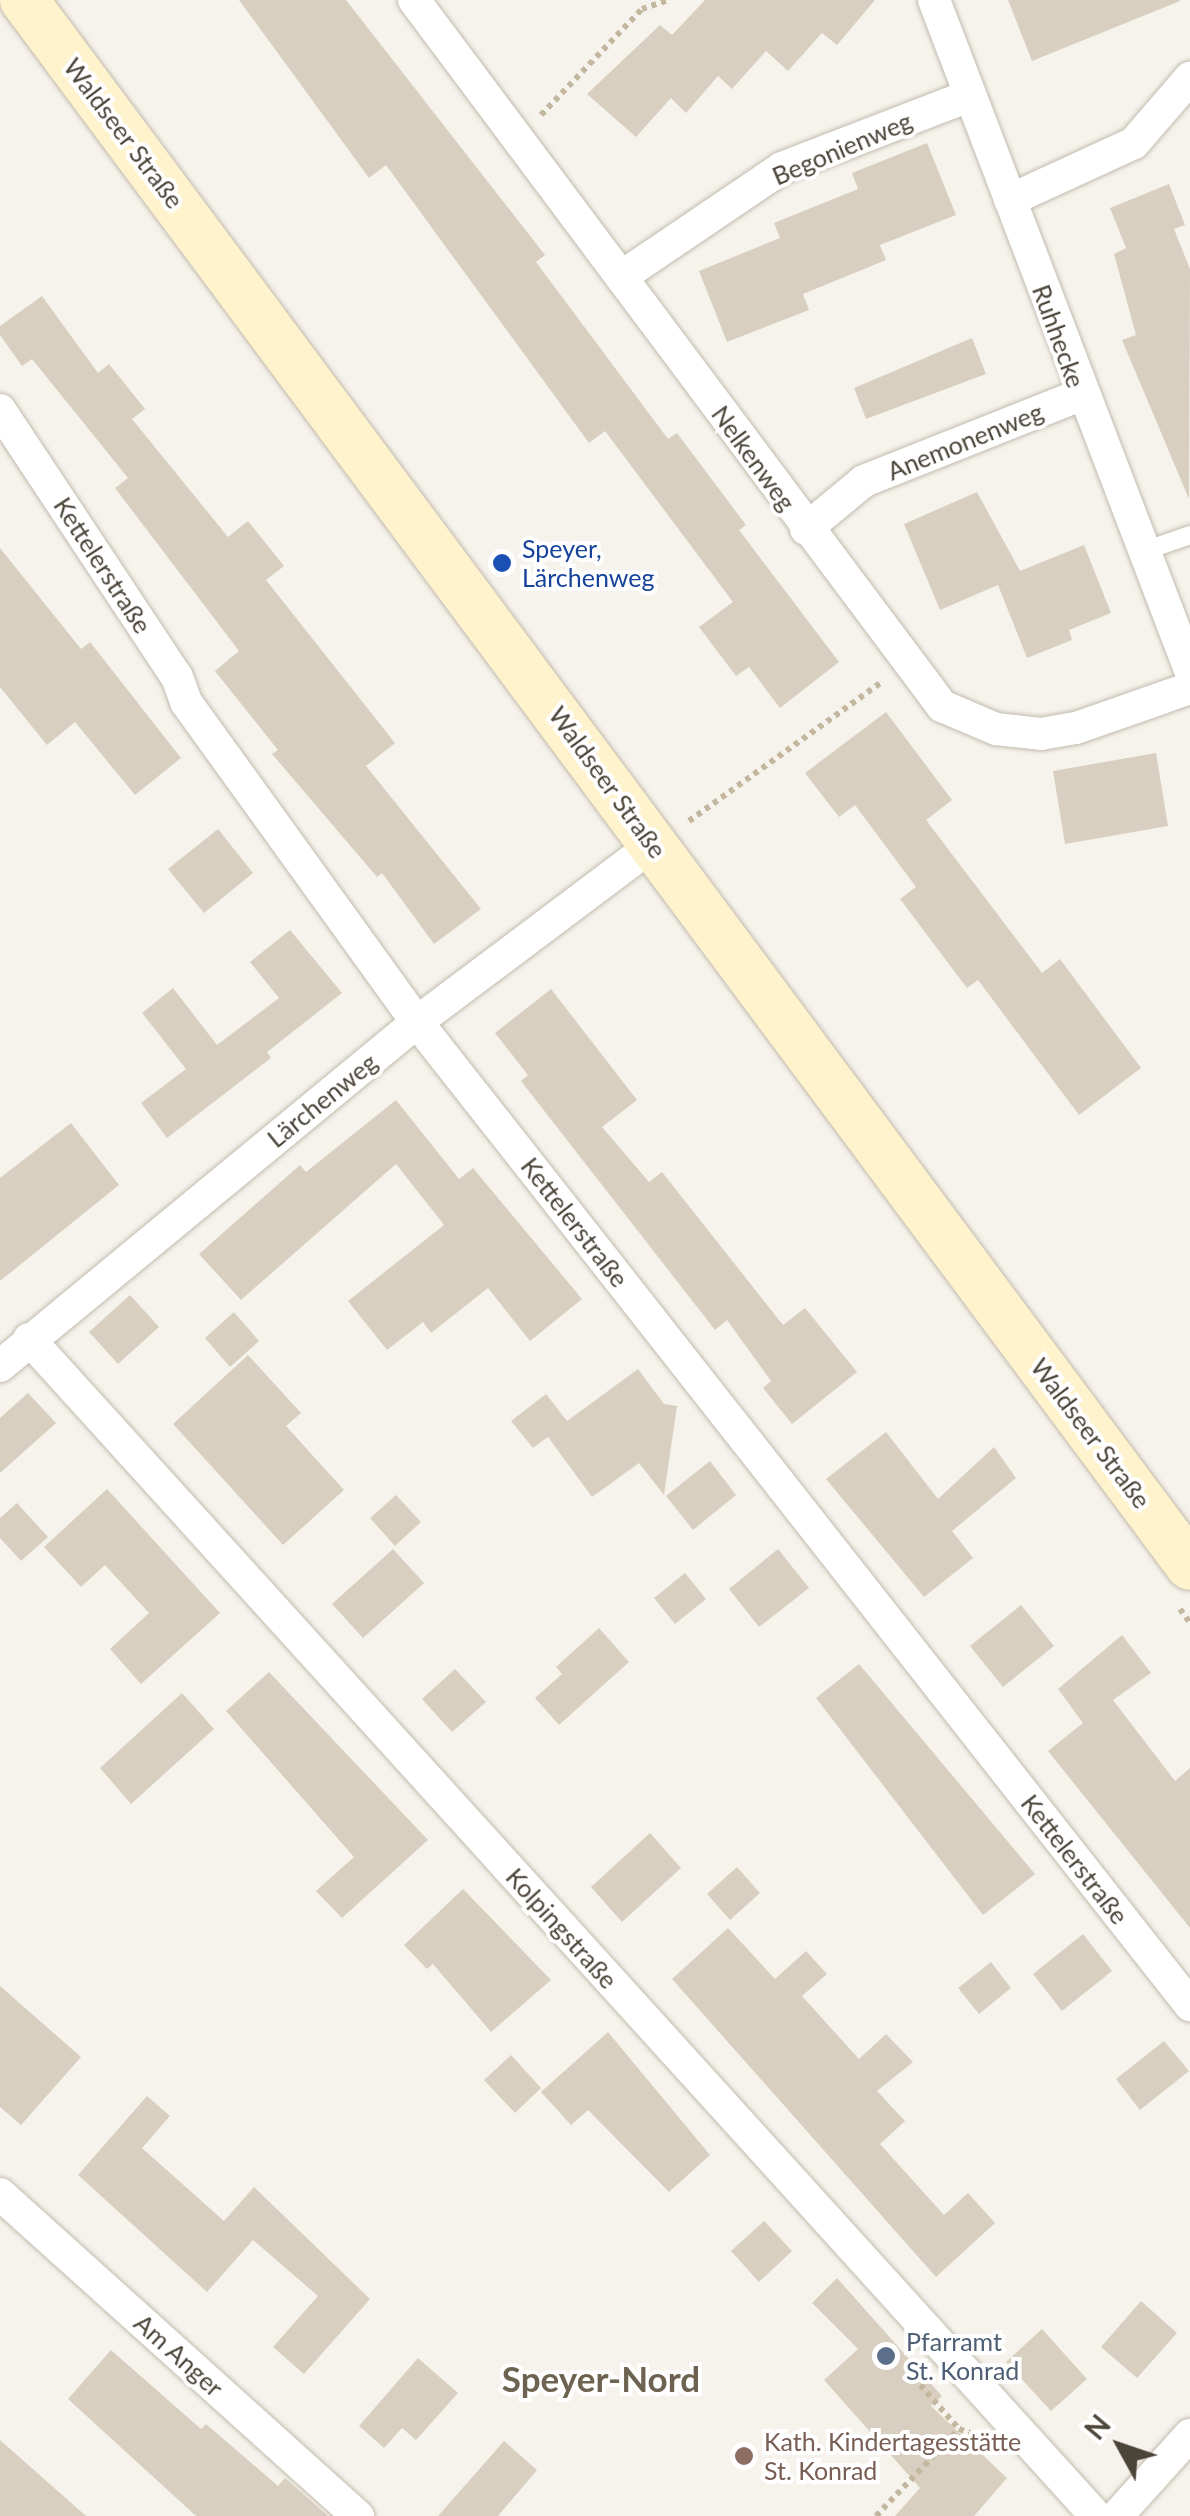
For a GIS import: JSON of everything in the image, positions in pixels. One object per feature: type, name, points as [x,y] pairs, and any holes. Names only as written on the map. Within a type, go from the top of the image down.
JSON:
[{"type":"main road","name":"Waldseer Straße","points":[[24,0],[667,835],[1190,1566]]},
{"type":"street","name":"Nelkenweg","points":[[414,0],[942,706],[996,730],[1026,732],[1076,728],[1190,688]]},
{"type":"street","name":"Ruhhecke","points":[[934,0],[1080,395],[1147,550],[1190,670]]},
{"type":"street","points":[[1010,200],[1134,143],[1190,78]]},
{"type":"street","name":"Begonienweg","points":[[621,277],[782,168],[969,96]]},
{"type":"street","name":"Anemonenweg","points":[[806,529],[864,480],[1080,395]]},
{"type":"street","name":"Kettelerstraße","points":[[0,410],[177,677],[186,702],[418,1022],[1190,2005]]},
{"type":"street","name":"Lärchenweg","points":[[0,1366],[418,1022],[667,835]]},
{"type":"street","name":"Kolpingstraße","points":[[30,1339],[1096,2516]]},
{"type":"street","name":"Am Anger","points":[[0,2194],[358,2516]]},
{"type":"street","points":[[1117,2516],[1190,2434]]},
{"type":"lane","points":[[1147,550],[1190,535]]},
{"type":"path","points":[[518,141],[641,4],[668,0]]},
{"type":"path","points":[[667,835],[907,664]]},
{"type":"path","points":[[907,2370],[960,2429],[976,2436]]},
{"type":"path","points":[[876,2516],[960,2429]]},
{"type":"building","points":[[239,0],[346,0],[545,255],[536,262],[668,439],[677,433],[746,525],[739,530],[839,662],[780,708],[749,667],[736,676],[699,627],[733,602],[605,431],[589,443],[386,165],[369,178]]},
{"type":"building","points":[[705,0],[875,0],[837,45],[822,33],[788,71],[766,51],[732,89],[718,76],[686,113],[671,98],[636,137],[587,94],[660,25],[672,35]]},
{"type":"building","points":[[1008,0],[1180,0],[1180,1],[1032,61]]},
{"type":"building","points":[[927,143],[956,215],[880,245],[886,260],[803,294],[809,310],[727,342],[699,271],[780,238],[774,223],[858,189],[852,173]]},
{"type":"building","points":[[1169,184],[1185,225],[1174,229],[1190,269],[1189,499],[1122,340],[1136,335],[1114,254],[1126,248],[1110,208]]},
{"type":"building","points":[[42,296],[98,373],[109,364],[145,409],[132,419],[228,537],[248,521],[284,566],[266,580],[395,743],[366,766],[481,909],[434,944],[382,873],[377,877],[272,754],[278,750],[215,671],[239,651],[115,488],[128,478],[32,359],[22,366],[0,335],[0,326]]},
{"type":"building","points":[[972,338],[986,374],[866,419],[854,388]]},
{"type":"building","points":[[977,492],[1020,571],[1084,545],[1111,613],[1069,630],[1072,640],[1027,658],[998,585],[940,610],[904,524]]},
{"type":"building","points":[[0,548],[81,649],[90,642],[181,758],[135,795],[75,722],[47,745],[0,687]]},
{"type":"building","points":[[886,712],[952,800],[926,820],[1042,973],[1060,959],[1141,1068],[1079,1115],[978,980],[967,988],[900,899],[916,887],[855,805],[839,817],[805,773]]},
{"type":"building","points":[[1156,753],[1168,826],[1065,844],[1053,771]]},
{"type":"building","points":[[218,829],[253,873],[204,913],[168,869]]},
{"type":"building","points":[[290,930],[342,993],[267,1052],[271,1058],[167,1138],[141,1103],[186,1069],[142,1013],[173,988],[217,1045],[279,998],[250,962]]},
{"type":"building","points":[[551,989],[637,1100],[602,1127],[649,1182],[662,1172],[783,1325],[805,1308],[857,1372],[792,1424],[763,1388],[771,1381],[727,1320],[715,1330],[521,1081],[528,1075],[495,1033]]},
{"type":"building","points":[[396,1100],[459,1179],[473,1168],[582,1299],[530,1341],[488,1288],[431,1333],[423,1322],[387,1350],[348,1301],[444,1225],[396,1164],[241,1300],[199,1254],[300,1165],[306,1172]]},
{"type":"building","points":[[71,1123],[119,1185],[0,1281],[0,1178]]},
{"type":"building","points":[[130,1295],[159,1327],[118,1364],[89,1332]]},
{"type":"building","points":[[234,1312],[259,1341],[230,1367],[205,1338]]},
{"type":"building","points":[[248,1355],[301,1413],[286,1426],[344,1490],[283,1545],[173,1424]]},
{"type":"building","points":[[638,1369],[664,1404],[677,1406],[664,1495],[639,1463],[592,1497],[548,1437],[533,1448],[511,1421],[546,1394],[567,1421]]},
{"type":"building","points":[[28,1393],[56,1423],[0,1473],[0,1418]]},
{"type":"building","points":[[886,1432],[938,1499],[994,1447],[1016,1478],[952,1531],[973,1558],[924,1597],[826,1479]]},
{"type":"building","points":[[710,1461],[736,1495],[693,1530],[666,1496]]},
{"type":"building","points":[[107,1489],[220,1613],[141,1684],[110,1649],[149,1613],[105,1565],[81,1587],[44,1547]]},
{"type":"building","points":[[396,1495],[421,1522],[395,1546],[370,1518]]},
{"type":"building","points":[[17,1503],[48,1537],[21,1561],[0,1538],[0,1518]]},
{"type":"building","points":[[393,1549],[424,1583],[363,1638],[332,1604]]},
{"type":"building","points":[[778,1549],[809,1588],[759,1627],[729,1589]]},
{"type":"building","points":[[685,1573],[706,1599],[675,1624],[654,1598]]},
{"type":"building","points":[[1021,1605],[1054,1646],[1003,1687],[970,1646]]},
{"type":"building","points":[[599,1628],[629,1662],[559,1725],[535,1698],[562,1674],[556,1667]]},
{"type":"building","points":[[1122,1635],[1151,1673],[1113,1700],[1175,1781],[1190,1768],[1190,1928],[1048,1751],[1083,1723],[1058,1689]]},
{"type":"building","points":[[859,1664],[1035,1874],[983,1915],[816,1698]]},
{"type":"building","points":[[455,1669],[486,1702],[452,1732],[422,1699]]},
{"type":"building","points":[[269,1672],[428,1840],[342,1918],[316,1891],[354,1857],[226,1711]]},
{"type":"building","points":[[182,1693],[214,1729],[131,1804],[100,1768]]},
{"type":"building","points":[[650,1833],[681,1868],[622,1922],[591,1887]]},
{"type":"building","points":[[737,1867],[760,1893],[730,1920],[707,1894]]},
{"type":"building","points":[[463,1889],[551,1980],[491,2032],[433,1964],[427,1969],[404,1945]]},
{"type":"building","points":[[728,1928],[775,1979],[806,1951],[827,1974],[802,1996],[859,2059],[886,2034],[913,2062],[877,2091],[905,2121],[880,2144],[944,2215],[968,2193],[995,2223],[936,2277],[672,1979]]},
{"type":"building","points":[[1083,1934],[1112,1971],[1062,2011],[1033,1974]]},
{"type":"building","points":[[991,1962],[1011,1988],[979,2014],[958,1988]]},
{"type":"building","points":[[0,1986],[81,2057],[21,2125],[0,2107]]},
{"type":"building","points":[[608,2032],[710,2155],[669,2192],[588,2110],[571,2125],[541,2092]]},
{"type":"building","points":[[1164,2041],[1189,2071],[1140,2110],[1116,2079]]},
{"type":"building","points":[[511,2055],[541,2088],[515,2113],[484,2080]]},
{"type":"building","points":[[147,2096],[170,2116],[142,2148],[224,2221],[254,2187],[370,2299],[304,2374],[273,2347],[318,2296],[253,2240],[207,2292],[78,2175]]},
{"type":"building","points":[[764,2221],[792,2251],[759,2282],[731,2251]]},
{"type":"building","points":[[837,2278],[942,2396],[931,2406],[1007,2478],[974,2516],[895,2516],[920,2488],[824,2380],[858,2349],[812,2303]]},
{"type":"building","points":[[1141,2301],[1177,2333],[1137,2378],[1101,2347]]},
{"type":"building","points":[[1042,2329],[1087,2379],[1051,2411],[1006,2362]]},
{"type":"building","points":[[111,2350],[201,2429],[206,2424],[278,2486],[285,2478],[328,2516],[196,2516],[68,2399]]},
{"type":"building","points":[[418,2358],[458,2393],[416,2440],[402,2428],[384,2448],[359,2426]]},
{"type":"building","points":[[0,2440],[86,2516],[0,2516]]},
{"type":"building","points":[[504,2441],[537,2470],[498,2516],[438,2516]]},
{"type":"place","name":"Speyer, Lärchenweg","points":[[502,563]]},
{"type":"place","name":"Pfarramt St. Konrad","points":[[886,2356]]},
{"type":"place","name":"Kath. Kindertagesstätte St. Konrad","points":[[744,2456]]},
{"type":"district","name":"Speyer-Nord","points":[[601,2378]]}]
